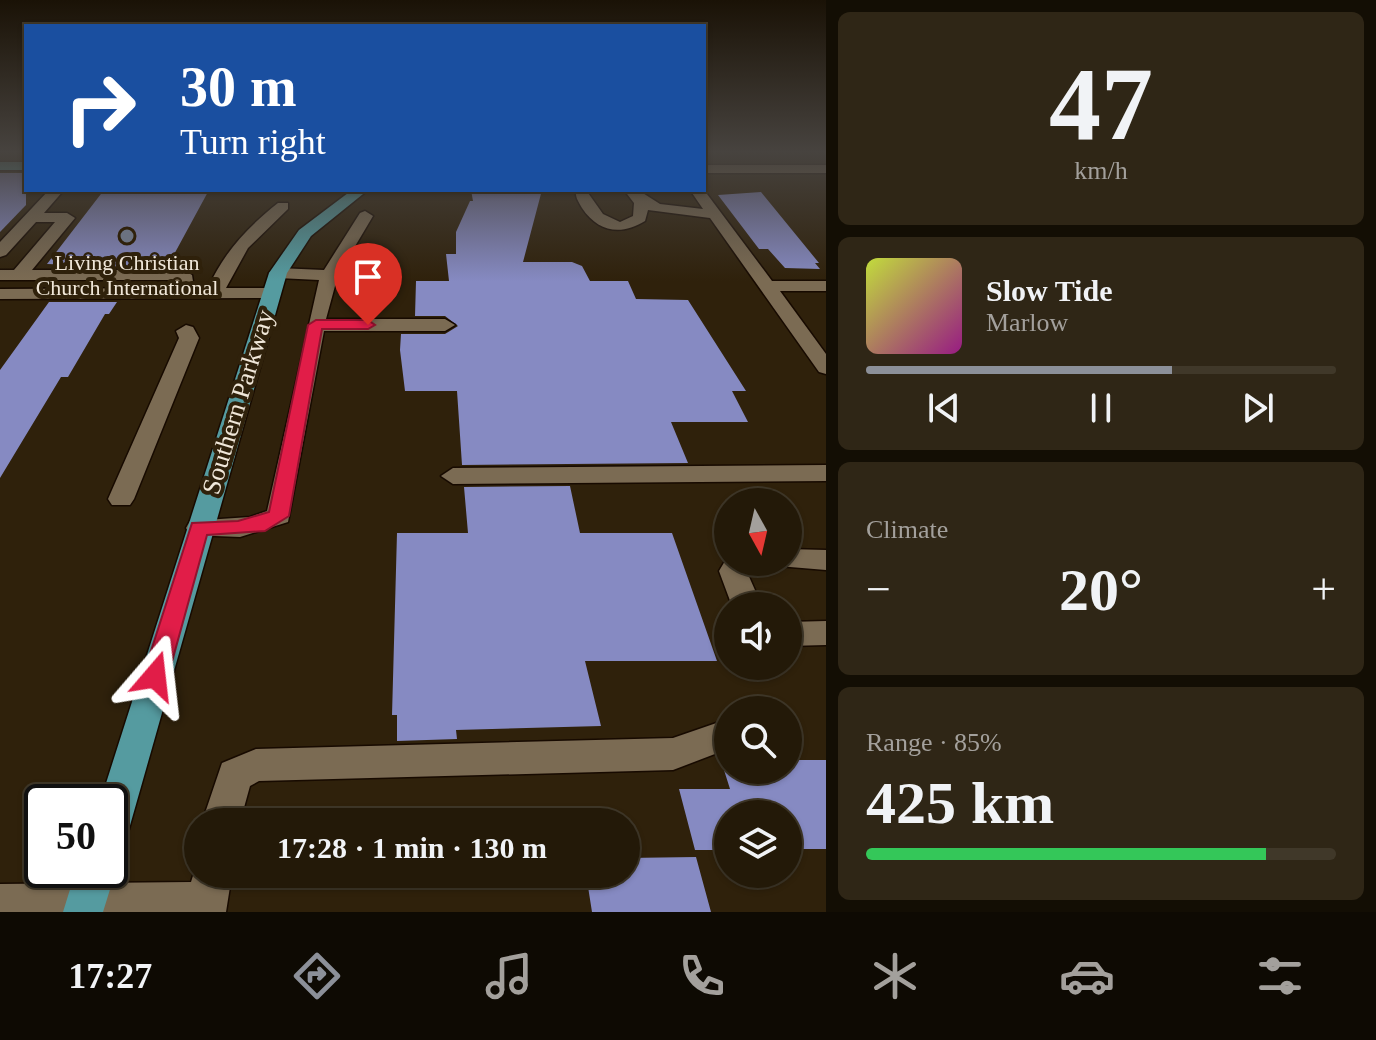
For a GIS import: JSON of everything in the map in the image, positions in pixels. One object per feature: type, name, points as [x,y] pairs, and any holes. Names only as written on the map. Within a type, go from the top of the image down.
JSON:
[{"type":"main road","name":"Southern Parkway","points":[[123,784],[274,283],[305,233],[363,203]]},
{"type":"street","points":[[0,252],[52,196]]},
{"type":"street","points":[[584,198],[592,216],[602,223],[620,225],[640,218],[641,204],[635,196]]},
{"type":"street","points":[[701,196],[826,368]]},
{"type":"street","points":[[199,528],[265,524],[279,516],[316,325],[329,275],[363,203]]},
{"type":"street","points":[[641,204],[713,214]]},
{"type":"street","points":[[215,293],[225,269],[247,234],[283,206]]},
{"type":"street","points":[[19,275],[67,218],[31,217]]},
{"type":"street","points":[[0,275],[183,275],[186,293]]},
{"type":"street","points":[[0,294],[215,293],[329,275]]},
{"type":"street","points":[[765,286],[826,286]]},
{"type":"street","points":[[316,325],[445,325]]},
{"type":"street","points":[[121,499],[189,338],[186,331]]},
{"type":"street","points":[[453,476],[826,473]]},
{"type":"street","points":[[802,559],[826,560]]},
{"type":"street","points":[[802,634],[826,633]]},
{"type":"street","points":[[225,808],[235,775],[256,765],[673,754],[714,739]]},
{"type":"street","points":[[0,904],[88,896],[209,896]]},
{"type":"building","points":[[0,196],[26,196],[26,205],[0,232]]},
{"type":"building","name":"Living Christian Church International","points":[[100,196],[206,196],[171,260],[142,260],[138,267],[47,264]]},
{"type":"building","points":[[472,196],[541,196],[523,262],[572,262],[582,266],[590,281],[628,281],[636,299],[688,300],[746,391],[732,391],[748,422],[671,422],[688,463],[462,465],[457,391],[405,391],[400,350],[401,334],[445,334],[458,326],[445,316],[415,316],[416,281],[449,281],[446,254],[456,254],[456,232],[470,201],[473,201]]},
{"type":"building","points":[[718,196],[764,196],[819,263],[815,263],[820,269],[785,268],[768,249],[759,249]]},
{"type":"building","points":[[49,302],[117,302],[109,314],[105,314],[68,377],[61,377],[0,478],[0,370]]},
{"type":"building","points":[[570,486],[580,533],[672,533],[714,652],[714,661],[585,661],[601,726],[456,730],[457,739],[397,741],[397,715],[392,715],[397,533],[468,533],[464,487]]},
{"type":"building","points":[[802,760],[826,760],[826,849],[802,849],[802,800],[714,800],[714,850],[695,850],[679,789],[730,789],[728,784],[802,784]]},
{"type":"building","points":[[696,857],[711,912],[592,912],[588,888],[640,888],[640,858]]},
{"type":"place","name":"Living Christian Church International","points":[[127,236]]},
{"type":"route","points":[[155,676],[199,528],[265,524],[279,516],[316,325],[368,325]]}]
